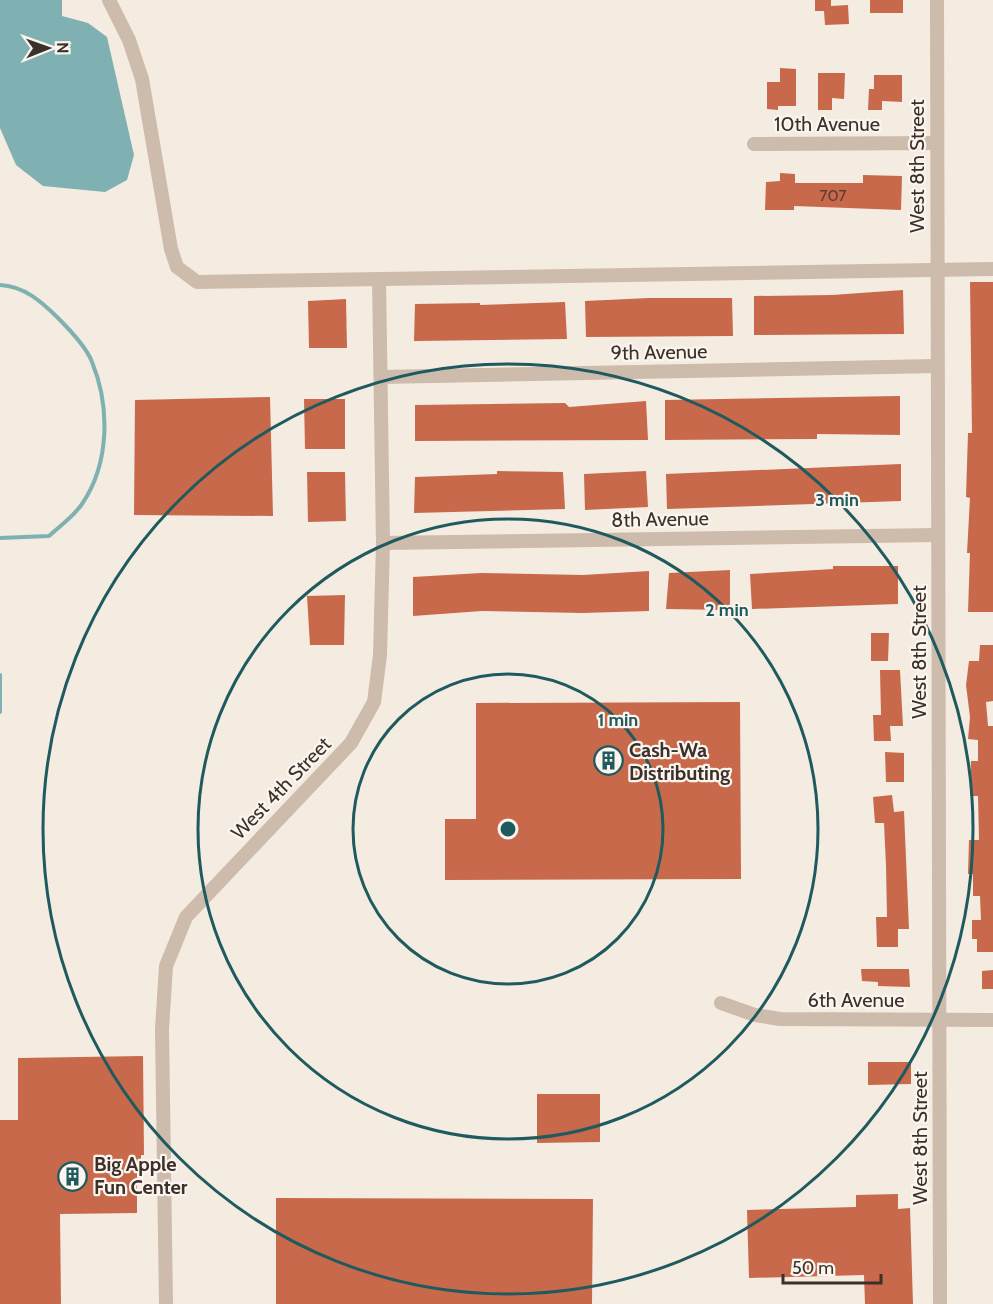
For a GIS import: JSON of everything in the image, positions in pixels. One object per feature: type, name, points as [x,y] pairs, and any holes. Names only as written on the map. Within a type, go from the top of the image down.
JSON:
[{"type":"street","points":[[109,0],[129,40],[142,79],[171,249],[177,267],[197,282],[993,269]]},
{"type":"street","name":"West 8th Street","points":[[937,0],[940,1304]]},
{"type":"street","name":"10th Avenue","points":[[754,144],[936,143]]},
{"type":"street","name":"West 4th Street","points":[[166,1304],[162,1029],[166,966],[186,917],[351,743],[374,702],[380,655],[383,543],[379,279]]},
{"type":"street","name":"9th Avenue","points":[[381,376],[937,366]]},
{"type":"street","name":"8th Avenue","points":[[383,543],[938,535]]},
{"type":"street","name":"6th Avenue","points":[[721,1003],[780,1020],[993,1020]]},
{"type":"water","points":[[0,0],[62,0],[62,16],[88,23],[107,37],[134,155],[127,180],[105,192],[43,186],[16,165],[0,128]]},
{"type":"building","points":[[815,0],[831,0],[831,6],[848,5],[849,24],[825,25],[824,11],[815,11]]},
{"type":"building","points":[[870,0],[903,0],[903,13],[870,13]]},
{"type":"building","points":[[780,68],[796,69],[796,106],[778,106],[778,110],[767,109],[767,82],[780,82]]},
{"type":"building","points":[[818,73],[845,73],[844,99],[832,98],[832,110],[818,110]]},
{"type":"building","points":[[874,75],[902,75],[902,102],[882,101],[882,110],[868,110],[869,89],[874,89]]},
{"type":"building","points":[[780,173],[795,174],[795,183],[863,183],[863,175],[902,176],[901,210],[794,206],[794,210],[765,210],[766,182],[780,181]]},
{"type":"building","points":[[970,282],[993,282],[993,612],[968,612],[970,553],[967,553],[970,498],[966,497],[968,433],[972,433]]},
{"type":"building","points":[[903,290],[904,334],[754,335],[754,296],[832,295]]},
{"type":"building","points":[[732,298],[733,336],[586,337],[585,301]]},
{"type":"building","points":[[346,299],[347,348],[309,348],[308,301]]},
{"type":"building","points":[[565,302],[567,339],[414,341],[415,304],[480,303],[480,305]]},
{"type":"building","points":[[900,396],[900,435],[817,434],[817,439],[665,440],[665,400]]},
{"type":"building","points":[[270,397],[273,516],[134,515],[135,400]]},
{"type":"building","points":[[304,399],[345,399],[345,449],[305,449]]},
{"type":"building","points":[[646,401],[648,440],[415,441],[415,405],[565,403],[569,407]]},
{"type":"building","points":[[901,464],[901,501],[667,509],[666,474]]},
{"type":"building","points":[[497,471],[563,472],[565,509],[414,513],[415,477],[497,474]]},
{"type":"building","points":[[646,471],[648,507],[585,510],[584,474]]},
{"type":"building","points":[[307,472],[345,472],[346,521],[308,522]]},
{"type":"building","points":[[833,566],[898,566],[898,604],[752,609],[750,574],[833,569]]},
{"type":"building","points":[[730,570],[730,610],[666,609],[669,573]]},
{"type":"building","points":[[649,571],[649,611],[582,613],[482,611],[413,616],[413,577],[481,573],[583,575]]},
{"type":"building","points":[[345,595],[344,645],[310,645],[307,596]]},
{"type":"building","points":[[871,633],[889,633],[888,661],[871,661]]},
{"type":"building","points":[[980,645],[993,645],[993,701],[986,702],[988,726],[993,726],[993,952],[977,952],[977,939],[972,939],[972,920],[981,920],[980,896],[973,896],[973,874],[968,874],[969,840],[979,840],[978,796],[970,796],[971,761],[978,761],[978,740],[968,739],[970,717],[966,685],[969,661],[979,661]]},
{"type":"building","points":[[880,670],[900,670],[903,726],[890,726],[891,741],[874,741],[873,715],[881,715]]},
{"type":"building","name":"Cash-Wa Distributing","points":[[740,702],[741,879],[445,880],[445,819],[476,819],[476,703]]},
{"type":"building","points":[[885,752],[904,753],[904,782],[886,782]]},
{"type":"building","points":[[892,795],[894,812],[904,811],[909,929],[898,929],[898,947],[877,947],[876,917],[887,917],[886,865],[884,823],[875,823],[873,797]]},
{"type":"building","points":[[861,969],[909,969],[910,987],[878,986],[878,982],[862,981]]},
{"type":"building","points":[[993,970],[993,989],[982,989],[982,971]]},
{"type":"building","name":"Big Apple Fun Center","points":[[143,1056],[144,1155],[141,1155],[141,1169],[137,1169],[137,1213],[60,1214],[61,1304],[0,1304],[0,1120],[18,1120],[18,1058]]},
{"type":"building","points":[[868,1062],[911,1062],[911,1084],[868,1085]]},
{"type":"building","points":[[537,1094],[600,1094],[600,1142],[537,1143]]},
{"type":"building","points":[[898,1194],[898,1209],[910,1208],[913,1304],[865,1304],[864,1275],[749,1278],[747,1210],[856,1207],[856,1195]]},
{"type":"building","points":[[276,1198],[593,1199],[592,1304],[276,1304]]},
{"type":"waterway","points":[[0,285],[17,288],[39,301],[77,339],[92,362],[98,379],[104,415],[102,453],[98,471],[82,504],[49,536],[0,538]]},
{"type":"waterway","points":[[0,675],[0,712]]},
{"type":"place","name":"Cash-Wa Distributing","points":[[608,761]]},
{"type":"place","name":"Big Apple Fun Center","points":[[73,1176]]}]
